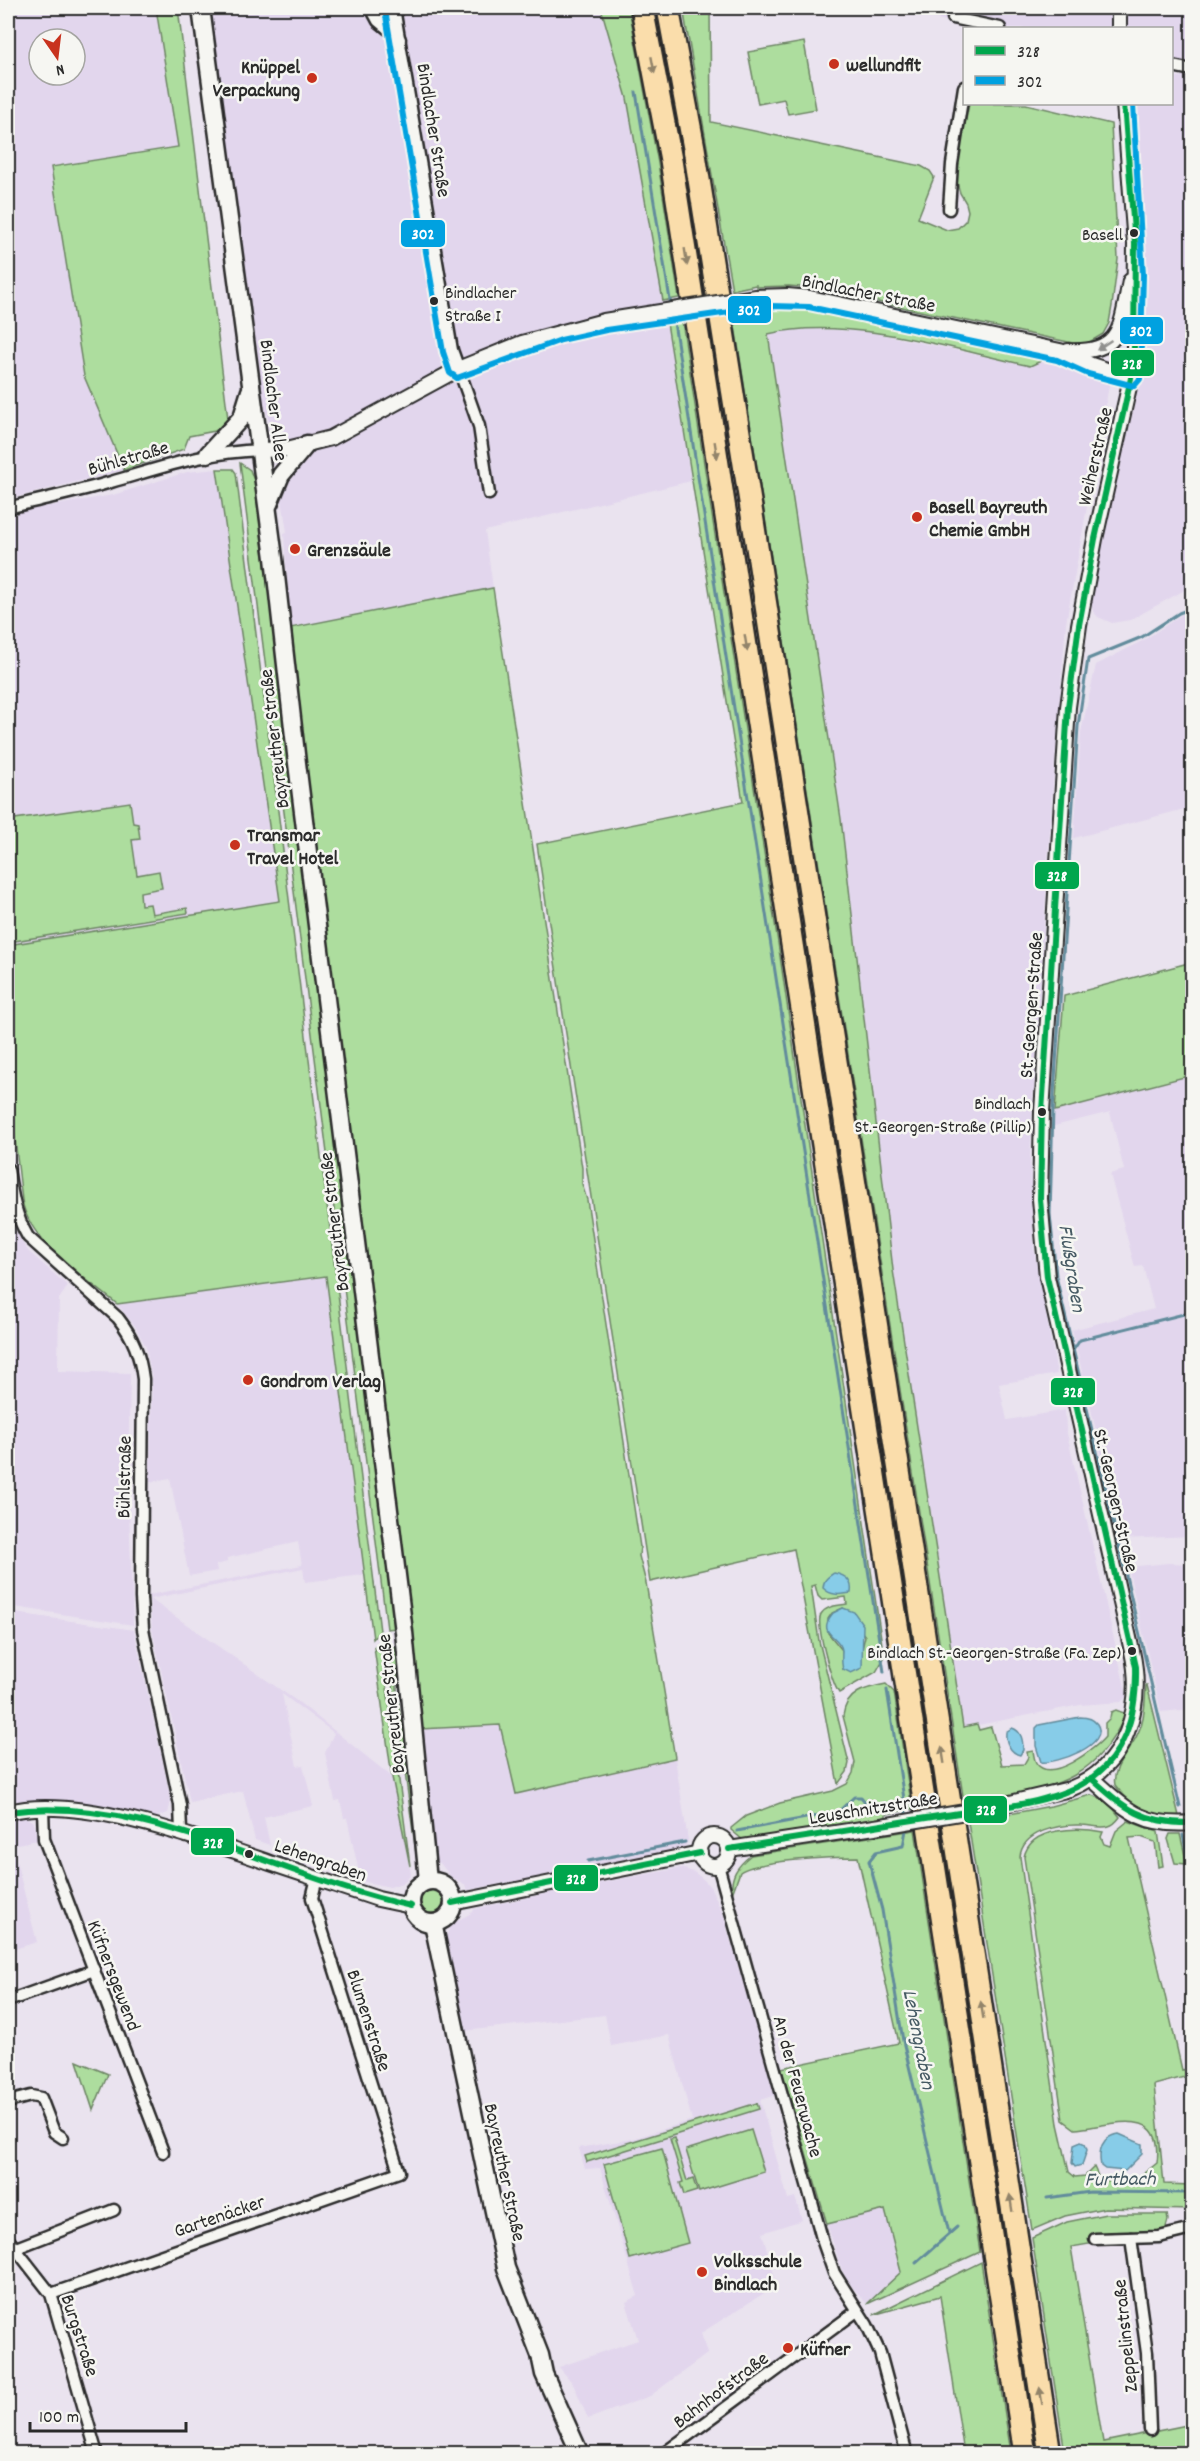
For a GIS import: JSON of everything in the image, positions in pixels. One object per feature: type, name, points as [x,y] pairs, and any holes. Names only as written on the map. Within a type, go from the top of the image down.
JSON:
[{"type":"highway","points":[[642,8],[674,184],[1025,2454]]},
{"type":"highway","points":[[668,8],[694,148],[745,473],[1050,2454]]},
{"type":"main road","name":"Bindlacher Allee","points":[[201,8],[274,558]]},
{"type":"main road","points":[[208,454],[242,417],[252,384]]},
{"type":"main road","points":[[268,508],[281,475],[307,444]]},
{"type":"main road","name":"Bayreuther Straße","points":[[274,558],[297,763],[405,1637],[428,1881]]},
{"type":"main road","points":[[428,1881],[443,1884],[450,1892],[453,1903],[444,1918],[433,1923],[417,1916],[411,1906],[411,1899],[416,1887],[428,1881]]},
{"type":"main road","name":"Bayreuther Straße","points":[[433,1923],[506,2268],[540,2355],[550,2390],[580,2454]]},
{"type":"main road","name":"Bayreuther Straße","points":[[540,2355],[547,2360],[591,2454]]},
{"type":"street","name":"Bindlacher Straße","points":[[371,8],[378,21],[400,39]]},
{"type":"street","name":"Bindlacher Straße","points":[[394,8],[452,350],[479,426],[489,494]]},
{"type":"street","points":[[1119,8],[1119,27]]},
{"type":"street","points":[[953,18],[975,26]]},
{"type":"street","points":[[1173,66],[1192,70]]},
{"type":"street","points":[[949,209],[952,164],[963,93]]},
{"type":"street","name":"Weiherstraße","points":[[1068,707],[1079,625],[1095,539],[1131,378],[1136,314],[1135,253],[1124,105]]},
{"type":"street","points":[[1060,351],[1096,350],[1103,347],[1118,333],[1135,253]]},
{"type":"street","name":"Bindlacher Straße","points":[[261,450],[286,449],[331,438],[458,369],[496,352],[559,331],[756,297],[787,296],[838,303],[1060,351],[1091,365],[1131,378]]},
{"type":"street","name":"Bühlstraße","points":[[8,508],[110,483],[184,459],[208,454],[261,450]]},
{"type":"street","name":"St.-Georgen-Straße","points":[[1068,707],[1043,1100],[1041,1216],[1047,1277],[1132,1651],[1137,1688],[1129,1728],[1120,1746],[1091,1778]]},
{"type":"street","name":"Bühlstraße","points":[[8,1169],[14,1208],[28,1237],[118,1318],[138,1351],[143,1379],[141,1598],[143,1629],[180,1805],[181,1833]]},
{"type":"street","points":[[1091,1778],[1128,1810],[1146,1820],[1174,1825],[1192,1823]]},
{"type":"street","name":"Leuschnitzstraße","points":[[729,1849],[989,1808],[1050,1795],[1080,1785],[1091,1778]]},
{"type":"street","name":"Lehengraben","points":[[8,1812],[43,1808],[87,1812],[181,1833],[378,1899],[411,1906]]},
{"type":"street","name":"Küfnersgewend","points":[[43,1808],[44,1839],[163,2152]]},
{"type":"street","points":[[714,1836],[724,1839],[729,1849],[725,1861],[718,1864],[706,1862],[700,1853],[703,1841],[714,1836]]},
{"type":"street","points":[[453,1903],[700,1853]]},
{"type":"street","name":"An der Feuerwache","points":[[718,1864],[834,2273],[867,2325],[880,2353],[905,2447]]},
{"type":"street","name":"Blumenstraße","points":[[316,1878],[312,1898],[399,2172]]},
{"type":"street","points":[[8,2001],[94,1970]]},
{"type":"street","points":[[8,2102],[31,2096],[41,2098],[54,2132],[63,2138]]},
{"type":"street","name":"Gartenäcker","points":[[51,2294],[399,2172]]},
{"type":"street","points":[[16,2248],[114,2210]]},
{"type":"street","points":[[1095,2239],[1159,2237],[1192,2229]]},
{"type":"street","name":"Zeppelinstraße","points":[[1131,2238],[1147,2353],[1150,2430]]},
{"type":"street","name":"Burgstraße","points":[[8,2239],[51,2294],[98,2454]]},
{"type":"street","name":"Bahnhofstraße","points":[[663,2454],[857,2312]]},
{"type":"shaded area","points":[[8,8],[156,8],[178,147],[51,167],[84,376],[124,470],[8,499]]},
{"type":"shaded area","points":[[211,8],[601,8],[627,98],[667,323],[691,481],[485,531],[493,588],[290,628],[284,533],[287,532],[282,500],[288,475],[284,427],[270,424],[264,405]]},
{"type":"shaded area","points":[[888,8],[1192,8],[1192,66],[1173,63],[1173,27],[974,27]]},
{"type":"shaded area","points":[[1182,75],[1192,77],[1192,586],[1130,620],[1112,623],[1098,617],[1093,611],[1090,598],[1100,541],[1134,408],[1142,347],[1142,276],[1133,105],[1173,105],[1173,76],[1181,77]]},
{"type":"shaded area","points":[[802,328],[870,332],[1030,366],[1041,361],[1062,360],[1102,374],[1110,380],[1066,623],[1052,797],[1032,1116],[1030,1162],[1034,1249],[1057,1374],[999,1384],[1007,1420],[1065,1410],[1066,1429],[1127,1696],[1121,1702],[1080,1705],[963,1728],[893,1270],[841,819],[767,333]]},
{"type":"shaded area","points":[[217,469],[280,901],[8,945],[8,516],[33,509],[113,495],[187,472]]},
{"type":"shaded area","points":[[1192,610],[1192,807],[1074,838],[1081,732],[1096,665],[1144,640]]},
{"type":"shaded area","points":[[1192,1075],[1192,1536],[1122,1539],[1072,1330],[1154,1309],[1143,1266],[1135,1267],[1110,1174],[1124,1170],[1110,1112],[1054,1126],[1055,1111]]},
{"type":"shaded area","points":[[8,1213],[20,1240],[29,1252],[68,1286],[59,1299],[58,1371],[130,1373],[128,1480],[133,1625],[8,1606]]},
{"type":"shaded area","points":[[326,1276],[364,1575],[305,1582],[303,1568],[150,1599],[301,1704],[392,1777],[411,1874],[405,1882],[390,1887],[361,1881],[347,1818],[344,1818],[340,1800],[335,1801],[325,1753],[334,1733],[282,1694],[297,1766],[303,1765],[313,1806],[264,1817],[270,1845],[255,1840],[243,1791],[190,1802],[152,1629],[149,1595],[302,1565],[298,1542],[227,1558],[227,1562],[216,1565],[217,1571],[189,1576],[170,1478],[150,1482],[152,1379],[146,1347],[135,1326],[117,1304]]},
{"type":"shaded area","points":[[1169,1563],[1192,1564],[1192,1709],[1161,1712],[1128,1567]]},
{"type":"shaded area","points":[[8,1612],[134,1630],[171,1801],[168,1813],[154,1818],[88,1805],[41,1800],[8,1804]]},
{"type":"shaded area","points":[[500,1725],[516,1794],[675,1758],[688,1840],[686,1845],[681,1849],[468,1890],[466,1885],[451,1877],[440,1863],[435,1863],[420,1729]]},
{"type":"shaded area","points":[[20,1817],[33,1822],[38,1840],[12,1845],[37,1942],[8,1951],[8,1819]]},
{"type":"shaded area","points":[[680,1868],[694,1872],[703,1879],[711,1888],[723,1914],[775,2095],[760,2100],[788,2199],[795,2197],[802,2220],[762,2233],[777,2285],[701,2333],[707,2354],[650,2396],[588,2419],[574,2385],[559,2367],[638,2340],[626,2302],[638,2296],[600,2168],[585,2169],[579,2148],[632,2139],[692,2120],[669,2035],[611,2046],[605,2015],[464,2031],[446,1940],[447,1934],[452,1924],[473,1912],[474,1909]]},
{"type":"shaded area","points":[[885,2210],[901,2272],[867,2304],[850,2284],[842,2270],[827,2224]]},
{"type":"green space","points":[[156,8],[178,8],[228,419],[215,431],[189,436],[184,449],[124,470],[84,376],[51,167],[178,147]]},
{"type":"green space","points":[[601,8],[629,8],[658,163],[679,298],[663,301],[627,98]]},
{"type":"green space","points":[[683,8],[710,8],[711,122],[921,166],[930,171],[934,177],[918,218],[947,230],[958,228],[966,220],[968,211],[955,175],[969,105],[1030,105],[1111,124],[1118,259],[1109,323],[1103,334],[1088,343],[1073,343],[811,288],[756,287],[756,285],[732,290]]},
{"type":"green space","points":[[804,42],[816,109],[788,114],[784,99],[758,104],[748,52]]},
{"type":"green space","points":[[763,304],[810,304],[1005,345],[1062,360],[1041,361],[1030,366],[933,343],[865,331],[799,329],[768,334],[841,819],[893,1270],[963,1727],[977,1724],[979,1730],[991,1727],[1002,1765],[1024,1764],[1028,1757],[1027,1752],[1033,1751],[1037,1764],[1044,1769],[1052,1769],[1073,1762],[1100,1742],[1105,1737],[1105,1723],[1110,1718],[1111,1712],[1116,1710],[1124,1713],[1125,1716],[1101,1754],[1087,1767],[1055,1784],[993,1800],[993,1798],[964,1802],[733,313],[763,307]]},
{"type":"green space","points":[[682,321],[778,943],[884,1658],[876,1672],[839,1693],[825,1654],[820,1620],[821,1614],[826,1609],[847,1604],[846,1597],[822,1600],[818,1596],[815,1585],[811,1586],[819,1641],[849,1763],[847,1772],[838,1784],[794,1549],[650,1582],[537,844],[743,802],[667,323]],"holes":[[[843,1608],[865,1636],[861,1654],[843,1669],[842,1650],[828,1633],[828,1619],[832,1613]]]},
{"type":"green space","points":[[240,463],[250,470],[255,483],[397,1628],[387,1629]]},
{"type":"green space","points":[[217,469],[233,469],[236,473],[380,1631],[373,1639],[326,1276],[117,1304],[75,1271],[47,1245],[35,1231],[22,1200],[8,1078],[8,945],[280,901]]},
{"type":"green space","points":[[493,588],[582,1168],[582,1184],[587,1200],[640,1547],[639,1556],[646,1583],[675,1758],[516,1794],[500,1725],[420,1729],[292,666],[290,628]]},
{"type":"green space","points":[[130,802],[133,823],[138,824],[140,839],[132,840],[137,875],[159,871],[162,888],[140,892],[141,905],[150,904],[152,914],[187,908],[188,913],[8,942],[8,820]]},
{"type":"green space","points":[[1192,962],[1192,1075],[1055,1111],[1064,996]]},
{"type":"green space","points":[[398,1646],[397,1689],[401,1721],[410,1752],[417,1861],[389,1655],[392,1647]]},
{"type":"green space","points":[[374,1647],[382,1648],[410,1866],[392,1777]]},
{"type":"green space","points":[[886,1684],[894,1692],[912,1809],[886,1814],[886,1817],[743,1840],[731,1830],[746,1816],[780,1803],[833,1791],[847,1784],[853,1773],[855,1762],[843,1716],[845,1708],[852,1696],[858,1692]]},
{"type":"green space","points":[[1146,1685],[1179,1816],[1160,1816],[1142,1809],[1115,1785],[1119,1765],[1140,1727]]},
{"type":"green space","points":[[1091,1795],[1103,1800],[1120,1817],[1115,1823],[1106,1827],[1072,1825],[1043,1831],[1027,1841],[1020,1857],[1058,2124],[1069,2172],[1075,2177],[1085,2176],[1094,2167],[1099,2178],[1107,2181],[1130,2180],[1157,2163],[1157,2144],[1152,2132],[1144,2125],[1132,2122],[1075,2129],[1063,2120],[1024,1857],[1028,1847],[1036,1839],[1057,1831],[1082,1829],[1103,1832],[1101,1837],[1104,1844],[1110,1846],[1116,1831],[1128,1821],[1158,1832],[1163,1866],[1158,1867],[1155,1842],[1141,1837],[1129,1838],[1182,2070],[1192,2068],[1192,2075],[1154,2085],[1164,2184],[1192,2185],[1192,2210],[1105,2208],[1065,2216],[1032,2230],[968,1822],[1051,1806]]},
{"type":"green space","points":[[915,1830],[980,2252],[867,2304],[901,2272],[885,2210],[827,2224],[781,2068],[899,2043],[858,1857],[797,1860],[749,1868],[740,1872],[732,1894],[732,1882],[738,1867],[751,1855]]},
{"type":"green space","points":[[1170,1834],[1180,1834],[1187,1864],[1175,1863],[1168,1839]]},
{"type":"green space","points":[[431,1888],[440,1892],[444,1901],[440,1910],[431,1914],[422,1910],[418,1901],[422,1892]]},
{"type":"green space","points":[[77,2061],[108,2074],[93,2110]]},
{"type":"green space","points":[[757,2103],[759,2109],[587,2162],[585,2156]]},
{"type":"green space","points":[[751,2130],[764,2172],[699,2192],[686,2150]]},
{"type":"green space","points":[[674,2138],[687,2181],[693,2179],[697,2191],[684,2195],[680,2183],[683,2182],[670,2139]]},
{"type":"green space","points":[[662,2148],[688,2243],[630,2259],[604,2164]]},
{"type":"green space","points":[[1106,2214],[1167,2214],[1168,2220],[1165,2231],[1071,2247],[1103,2442],[1192,2424],[1192,2453],[1065,2453],[1032,2238],[1067,2222]]},
{"type":"green space","points":[[981,2262],[1011,2453],[964,2453],[940,2296],[873,2315]]},
{"type":"water","points":[[834,1573],[847,1579],[851,1585],[851,1593],[836,1594],[823,1588],[825,1581]]},
{"type":"water","points":[[843,1608],[854,1612],[863,1625],[862,1668],[851,1673],[843,1669],[840,1645],[827,1630],[828,1620],[833,1613]]},
{"type":"water","points":[[1080,1717],[1090,1718],[1097,1724],[1099,1732],[1096,1739],[1080,1752],[1058,1760],[1041,1762],[1036,1746],[1036,1728],[1039,1725]]},
{"type":"water","points":[[1012,1728],[1018,1731],[1023,1743],[1020,1755],[1013,1752],[1007,1743],[1006,1732]]},
{"type":"water","points":[[1119,2134],[1142,2144],[1142,2154],[1125,2171],[1105,2169],[1101,2166],[1100,2160],[1102,2145],[1108,2138]]},
{"type":"water","points":[[1081,2142],[1085,2144],[1087,2150],[1082,2165],[1075,2167],[1072,2163],[1074,2145]]},
{"type":"waterway","points":[[636,92],[671,306]]},
{"type":"waterway","points":[[673,316],[884,1672]]},
{"type":"waterway","name":"Flußgraben","points":[[1180,1807],[1056,1276],[1050,1214],[1053,1109],[1078,726],[1088,659],[1142,637],[1179,613],[1192,608]]},
{"type":"waterway","points":[[1074,1349],[1080,1340],[1192,1312]]},
{"type":"waterway","points":[[887,1690],[907,1818]]},
{"type":"waterway","name":"Lehengraben","points":[[737,1831],[838,1812],[854,1797],[861,1797],[866,1803]]},
{"type":"waterway","name":"Lehengraben","points":[[907,1825],[903,1846],[876,1852],[869,1861],[882,1910],[903,2041],[949,2233]]},
{"type":"waterway","name":"Flußgraben","points":[[1183,1835],[1192,1878]]},
{"type":"waterway","name":"Lehengraben","points":[[588,1861],[685,1842]]},
{"type":"waterway","name":"Furtbach","points":[[1047,2198],[1090,2192],[1192,2193]]},
{"type":"waterway","name":"Furtbach","points":[[916,2263],[957,2227]]},
{"type":"transit line","name":"302","points":[[385,10],[443,352],[450,373],[457,378],[561,340],[606,330],[771,306],[809,307],[1057,360],[1088,374],[1134,386],[1140,379],[1143,275],[1133,105]]},
{"type":"transit line","name":"328","points":[[729,1849],[1022,1804],[1060,1794],[1093,1777],[1115,1755],[1128,1728],[1132,1713],[1136,1667],[1047,1277],[1040,1199],[1042,1112],[1068,707],[1079,625],[1095,539],[1131,378],[1134,347],[1135,244],[1124,105]]},
{"type":"transit line","name":"328","points":[[1091,1778],[1114,1798],[1136,1812],[1161,1821],[1192,1823]]},
{"type":"transit line","name":"328","points":[[8,1812],[59,1809],[110,1815],[161,1826],[361,1893],[411,1906]]},
{"type":"transit line","name":"328","points":[[452,1903],[700,1853]]},
{"type":"place","name":"wellundfit","points":[[834,64]]},
{"type":"place","name":"Knüppel Verpackung","points":[[312,78]]},
{"type":"place","name":"Basell","points":[[1134,233]]},
{"type":"place","name":"Bindlacher Straße I","points":[[434,301]]},
{"type":"place","name":"Basell Bayreuth Chemie GmbH","points":[[917,517]]},
{"type":"place","name":"Grenzsäule","points":[[295,549]]},
{"type":"place","name":"Transmar Travel Hotel","points":[[235,845]]},
{"type":"place","name":"Bindlach St.-Georgen-Straße (Pillip)","points":[[1042,1112]]},
{"type":"place","name":"Gondrom Verlag","points":[[248,1380]]},
{"type":"place","name":"Bindlach St.-Georgen-Straße (Fa. Zep)","points":[[1132,1651]]},
{"type":"place","name":"Volksschule Bindlach","points":[[702,2272]]},
{"type":"place","name":"Küfner","points":[[788,2348]]}]
